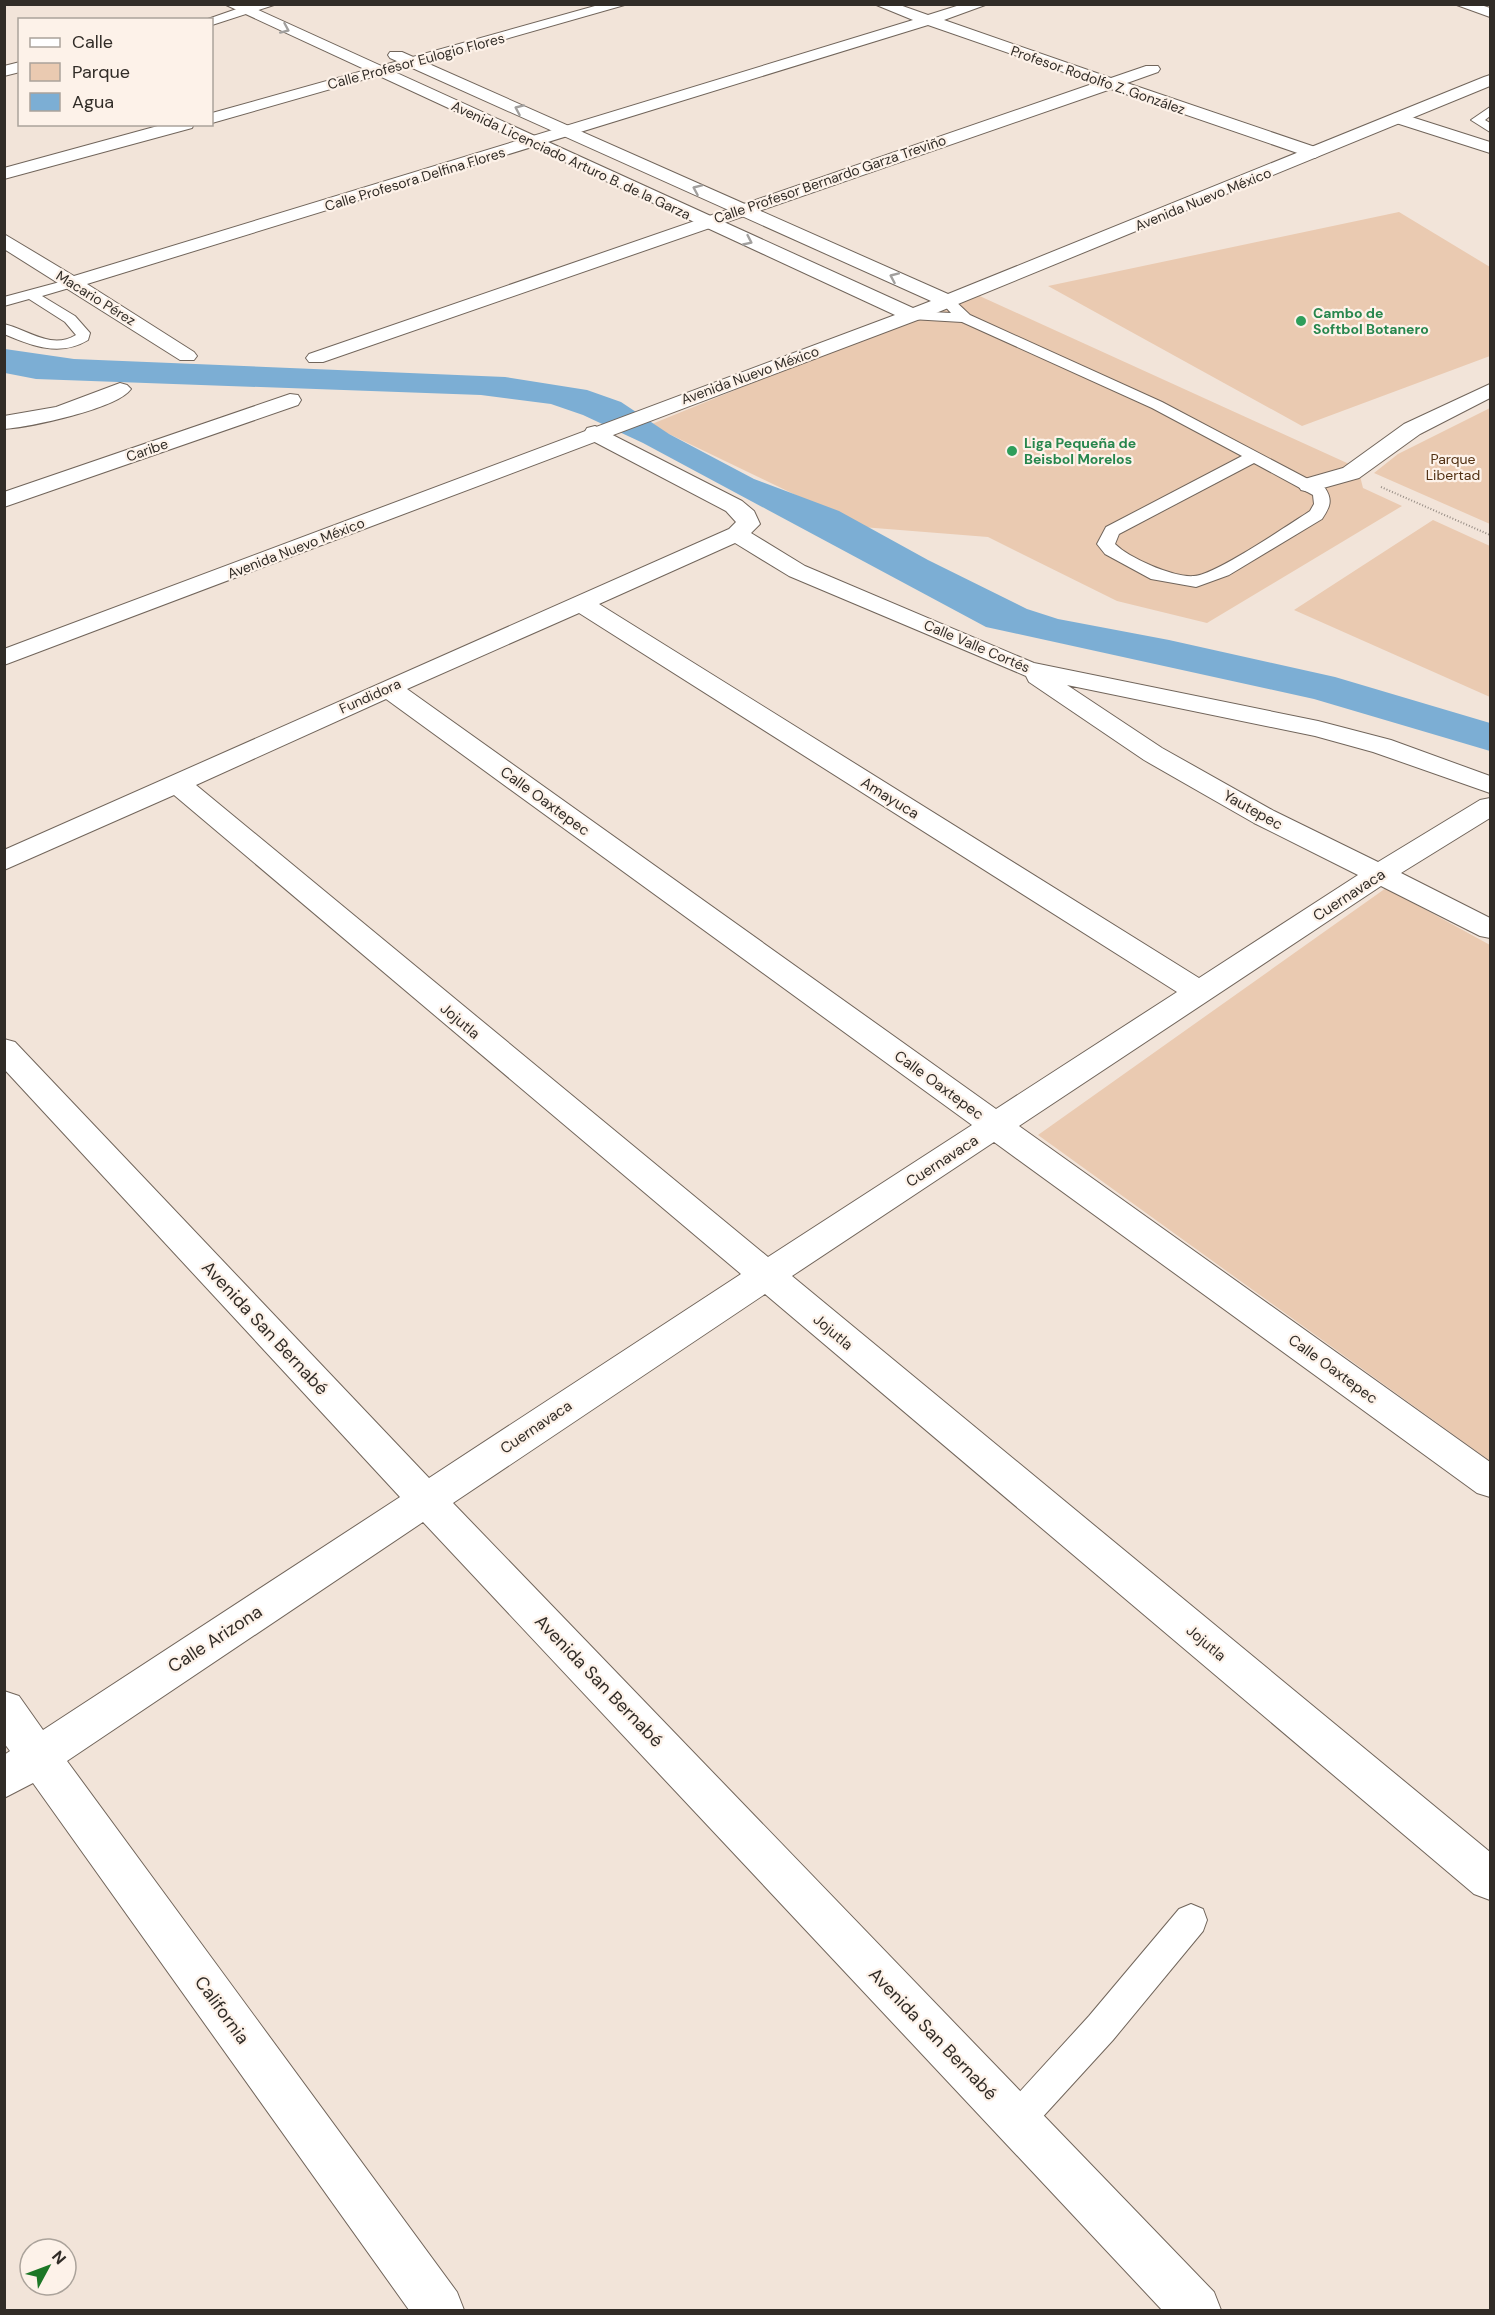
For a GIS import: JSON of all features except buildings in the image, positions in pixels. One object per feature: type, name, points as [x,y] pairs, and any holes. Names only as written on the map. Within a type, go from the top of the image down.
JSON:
[{"type":"street","points":[[213,20],[239,8],[270,4]]},
{"type":"street","name":"Calle Profesor Eulogio Flores","points":[[213,117],[621,4]]},
{"type":"street","name":"Profesor Rodolfo Z. González","points":[[881,4],[1107,84],[1315,153]]},
{"type":"street","name":"Calle Profesora Delfina Flores","points":[[71,283],[571,132],[981,4]]},
{"type":"street","points":[[1461,4],[1491,13]]},
{"type":"street","name":"Avenida Licenciado Arturo B. de la Garza","points":[[239,8],[911,315]]},
{"type":"street","name":"Avenida Licenciado Arturo B. de la Garza","points":[[380,48],[947,301]]},
{"type":"street","name":"Calle Profesor Bernardo Garza Treviño","points":[[316,358],[1152,69]]},
{"type":"street","name":"Avenida Nuevo México","points":[[4,658],[911,315],[1489,82]]},
{"type":"street","points":[[1399,118],[1491,148]]},
{"type":"street","points":[[4,174],[179,126]]},
{"type":"street","name":"Macario Pérez","points":[[4,240],[187,356]]},
{"type":"street","points":[[4,423],[33,420],[70,410],[120,389]]},
{"type":"street","points":[[1309,485],[1351,473],[1412,429],[1491,390]]},
{"type":"street","name":"Caribe","points":[[4,500],[290,400]]},
{"type":"street","points":[[599,432],[742,512],[748,524],[737,534]]},
{"type":"street","name":"Fundidora","points":[[4,861],[388,687],[737,534]]},
{"type":"street","name":"Calle Valle Cortés","points":[[737,534],[764,553],[797,571],[1027,669],[1318,729],[1382,746],[1491,785]]},
{"type":"street","name":"Amayuca","points":[[580,603],[1200,993]]},
{"type":"street","name":"Yautepec","points":[[1027,669],[1097,719],[1153,754],[1264,817],[1378,875],[1491,928]]},
{"type":"street","name":"Calle Oaxtepec","points":[[388,687],[1491,1482]]},
{"type":"street","name":"Jojutla","points":[[177,783],[765,1276],[1491,1879]]},
{"type":"street","name":"Cuernavaca","points":[[426,1500],[1378,875],[1491,806]]},
{"type":"street","name":"Avenida San Bernabé","points":[[4,1049],[426,1500],[1196,2310]]},
{"type":"street","name":"Calle Arizona","points":[[22,1768],[426,1500]]},
{"type":"street","name":"California","points":[[4,1708],[22,1768],[439,2310]]},
{"type":"lane","points":[[1491,111],[1477,120],[1491,128]]},
{"type":"lane","name":"Calle Profesora Delfina Flores","points":[[4,302],[71,283]]},
{"type":"lane","points":[[4,328],[47,345],[67,345],[83,337],[78,326],[30,294]]},
{"type":"lane","points":[[947,301],[965,318],[1157,405],[1254,456],[1309,485],[1322,496],[1322,507],[1316,515],[1223,571],[1196,582],[1171,580],[1157,575],[1111,550],[1106,544],[1112,531],[1254,456]]},
{"type":"lane","points":[[911,315],[965,318]]},
{"type":"lane","points":[[1016,2121],[1101,2028],[1191,1920]]},
{"type":"path","points":[[1371,483],[1491,535]]},
{"type":"green space","name":"Cambo de Softbol Botanero","points":[[1399,212],[1490,267],[1490,356],[1302,426],[1048,286]]},
{"type":"green space","name":"Liga Pequeña de Beisbol Morelos","points":[[973,293],[1358,468],[1363,488],[1402,506],[1207,623],[1117,601],[988,537],[862,527],[669,434],[647,426]]},
{"type":"green space","name":"Parque Libertad","points":[[1490,408],[1490,524],[1374,473],[1398,454]]},
{"type":"green space","points":[[1433,520],[1490,546],[1490,697],[1294,610]]},
{"type":"green space","points":[[1386,888],[1490,945],[1490,1461],[1038,1135]]},
{"type":"water","points":[[5,349],[74,359],[505,377],[587,390],[621,402],[669,434],[754,479],[839,511],[928,560],[1027,609],[1058,619],[1169,640],[1335,677],[1490,723],[1490,751],[1314,699],[986,627],[643,443],[583,415],[551,404],[481,395],[36,379],[5,373]]},
{"type":"place","name":"Cambo de Softbol Botanero","points":[[1301,321]]},
{"type":"place","name":"Liga Pequeña de Beisbol Morelos","points":[[1012,451]]}]
